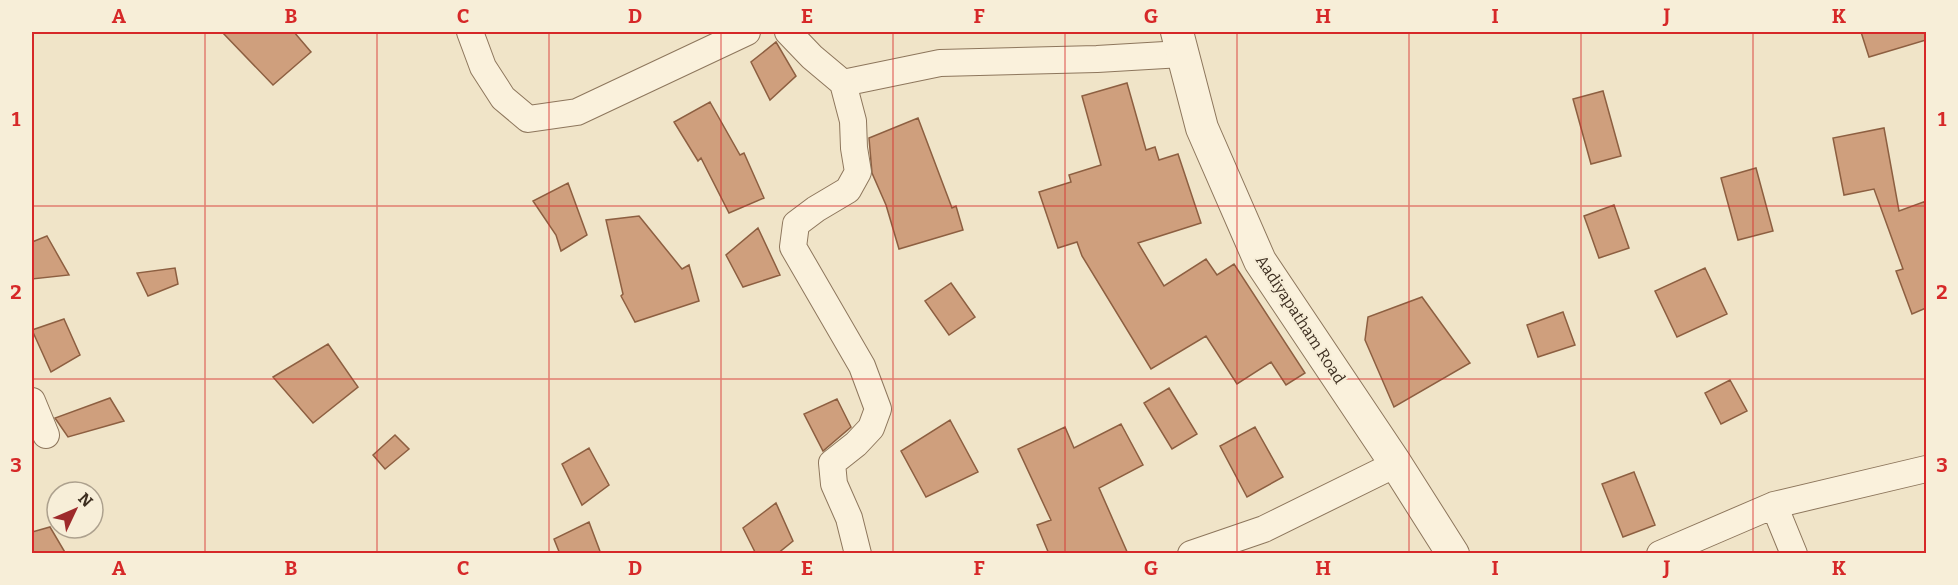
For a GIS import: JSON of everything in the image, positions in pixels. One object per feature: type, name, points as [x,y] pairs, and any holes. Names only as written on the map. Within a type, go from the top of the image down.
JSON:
[{"type":"street","points":[[470,32],[483,67],[503,98],[528,119],[577,112],[747,32]]},
{"type":"street","points":[[788,32],[812,57],[843,83],[852,121],[858,172],[848,190],[796,224],[793,247],[862,366],[878,409],[871,428],[832,464],[834,484],[849,518],[858,554]]},
{"type":"street","points":[[843,83],[939,63],[1097,59],[1180,43]]},
{"type":"street","name":"Aadiyapatham Road","points":[[1180,43],[1202,128],[1260,261],[1396,464],[1453,554]]},
{"type":"street","points":[[32,401],[46,435]]},
{"type":"street","points":[[1191,554],[1264,529],[1396,464]]},
{"type":"street","points":[[1660,554],[1774,505],[1926,469]]},
{"type":"street","points":[[1774,505],[1794,554]]},
{"type":"building","points":[[222,32],[294,32],[311,52],[273,85]]},
{"type":"building","points":[[1861,32],[1926,32],[1926,40],[1869,57]]},
{"type":"building","points":[[776,42],[796,76],[770,100],[751,62]]},
{"type":"building","points":[[1127,83],[1146,150],[1155,147],[1159,160],[1178,154],[1201,223],[1138,243],[1164,286],[1206,259],[1217,275],[1234,264],[1305,373],[1286,385],[1271,362],[1237,384],[1206,336],[1151,369],[1082,256],[1077,242],[1058,248],[1039,192],[1071,182],[1069,175],[1101,165],[1082,96]]},
{"type":"building","points":[[1603,91],[1621,156],[1591,164],[1573,99]]},
{"type":"building","points":[[710,102],[740,155],[744,153],[764,198],[729,213],[701,158],[698,161],[674,122]]},
{"type":"building","points":[[918,118],[952,208],[956,206],[963,230],[899,249],[886,205],[872,173],[869,138]]},
{"type":"building","points":[[1884,128],[1899,211],[1926,201],[1926,308],[1912,314],[1896,271],[1903,269],[1874,189],[1844,195],[1833,138]]},
{"type":"building","points":[[1756,168],[1773,231],[1738,240],[1721,178]]},
{"type":"building","points":[[568,183],[587,235],[561,251],[556,235],[533,201]]},
{"type":"building","points":[[1614,205],[1629,248],[1599,258],[1584,216]]},
{"type":"building","points":[[639,216],[682,269],[689,265],[699,301],[635,322],[621,296],[623,294],[606,220]]},
{"type":"building","points":[[758,228],[780,275],[743,287],[726,255]]},
{"type":"building","points":[[47,236],[69,275],[32,279],[32,242]]},
{"type":"building","points":[[175,268],[178,284],[148,296],[137,273]]},
{"type":"building","points":[[1705,268],[1727,314],[1677,337],[1655,291]]},
{"type":"building","points":[[951,283],[975,317],[949,335],[925,301]]},
{"type":"building","points":[[1422,297],[1470,363],[1394,407],[1365,340],[1368,317]]},
{"type":"building","points":[[1563,312],[1575,345],[1538,357],[1527,325]]},
{"type":"building","points":[[64,319],[80,355],[51,372],[32,330]]},
{"type":"building","points":[[328,344],[358,387],[313,423],[273,377]]},
{"type":"building","points":[[1730,380],[1747,411],[1721,424],[1705,393]]},
{"type":"building","points":[[1169,388],[1197,434],[1172,449],[1144,403]]},
{"type":"building","points":[[110,398],[124,421],[68,437],[55,418]]},
{"type":"building","points":[[837,399],[851,427],[823,451],[804,414]]},
{"type":"building","points":[[950,420],[978,472],[926,497],[901,451]]},
{"type":"building","points":[[1121,424],[1143,465],[1099,488],[1128,554],[1049,554],[1037,525],[1051,520],[1018,449],[1065,427],[1074,448]]},
{"type":"building","points":[[1255,427],[1283,477],[1247,497],[1220,446]]},
{"type":"building","points":[[395,435],[409,449],[385,469],[373,455]]},
{"type":"building","points":[[589,448],[609,485],[582,505],[562,464]]},
{"type":"building","points":[[1634,472],[1655,525],[1623,537],[1602,484]]},
{"type":"building","points":[[776,503],[793,541],[777,554],[756,554],[743,528]]},
{"type":"building","points":[[589,522],[601,554],[560,554],[554,539]]},
{"type":"building","points":[[45,528],[45,540],[58,540],[66,554],[32,554],[32,532]]}]
